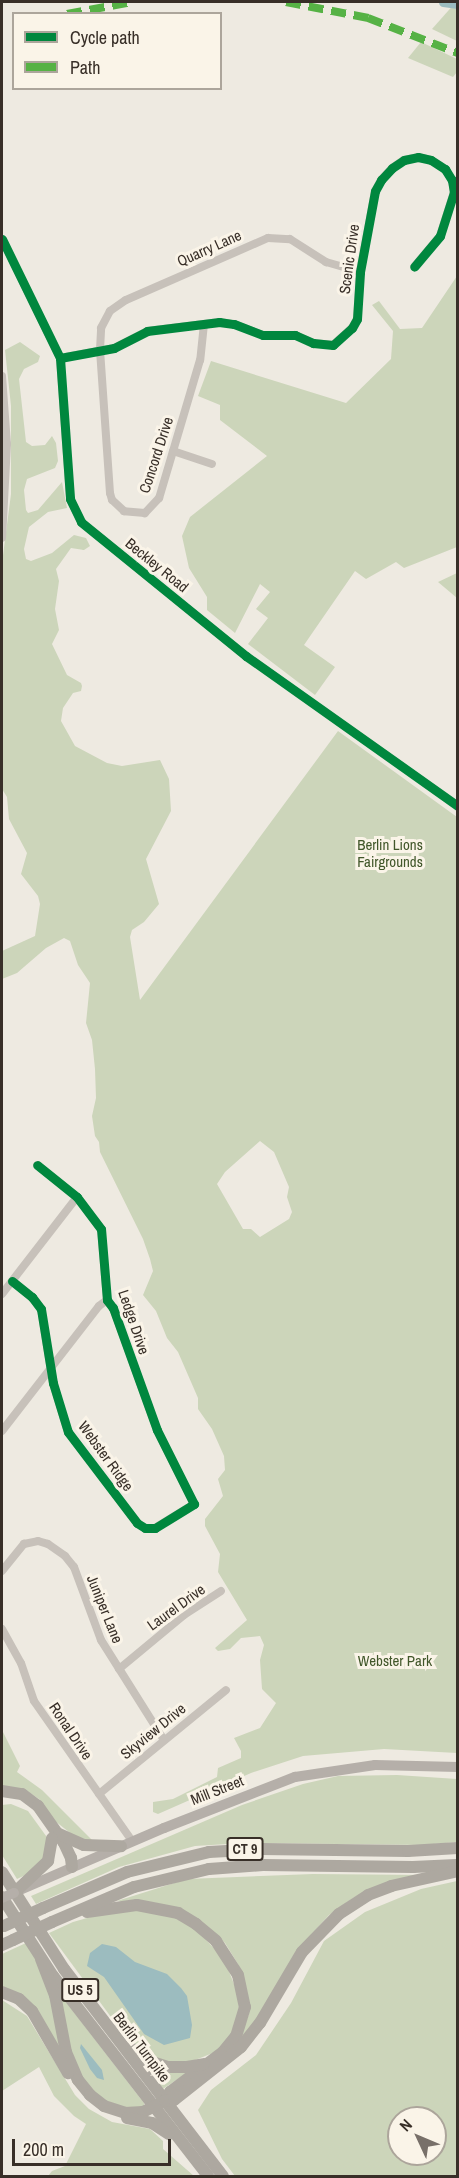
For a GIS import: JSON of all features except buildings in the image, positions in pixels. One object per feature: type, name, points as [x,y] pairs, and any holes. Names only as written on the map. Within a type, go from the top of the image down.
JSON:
[{"type":"highway","points":[[2,1791],[17,1793],[32,1800],[55,1835],[72,1867]]},
{"type":"highway","points":[[2,1800],[15,1800],[26,1805],[55,1835],[84,1845],[127,1844]]},
{"type":"highway","points":[[6,1896],[28,1883],[50,1858],[55,1835]]},
{"type":"highway","name":"CT 9","points":[[3,1926],[127,1872],[204,1853],[262,1849],[408,1851],[458,1848]]},
{"type":"highway","name":"CT 9","points":[[7,1942],[134,1887],[209,1869],[263,1865],[413,1867],[458,1864]]},
{"type":"highway","points":[[119,2112],[138,2113],[178,2097],[245,2043],[260,2023],[302,1952],[334,1917],[359,1900],[385,1888],[458,1871]]},
{"type":"highway","name":"Berlin Turnpike","points":[[2,1872],[53,1953],[111,2031],[160,2105],[183,2145],[208,2176]]},
{"type":"highway","name":"Berlin Turnpike","points":[[6,1896],[41,1959],[160,2105],[223,2176]]},
{"type":"highway","points":[[56,1920],[117,1906],[151,1906],[184,1916],[213,1938],[235,1968],[243,1994],[244,2010],[241,2026],[233,2041],[170,2092],[160,2105]]},
{"type":"highway","points":[[41,1959],[55,1995],[68,2057],[86,2090]]},
{"type":"highway","points":[[2,1992],[16,1998],[32,2011],[69,2074],[101,2104],[128,2118],[157,2125],[183,2145]]},
{"type":"highway","points":[[111,2031],[138,2055],[155,2064],[187,2067],[211,2061]]},
{"type":"main road","name":"Mill Street","points":[[28,1883],[258,1790],[305,1774],[386,1764],[458,1767]]},
{"type":"street","name":"Scenic Drive","points":[[60,358],[114,348],[147,331],[204,324],[226,323],[263,335],[295,335],[313,343],[333,345],[344,338],[357,319],[360,272],[371,207],[381,180],[404,160],[418,157],[432,160],[445,169],[452,180],[454,192],[440,237],[414,267]]},
{"type":"street","name":"Quarry Lane","points":[[100,350],[101,328],[110,311],[117,305],[268,237],[290,239],[326,262],[360,272]]},
{"type":"street","name":"Beckley Road","points":[[2,239],[60,358],[70,499],[81,522],[246,656],[458,806]]},
{"type":"street","name":"Concord Drive","points":[[100,350],[110,493],[118,507],[124,512],[140,514],[153,507],[159,498],[200,360],[204,324]]},
{"type":"street","points":[[2,376],[4,444],[2,538]]},
{"type":"street","points":[[173,451],[212,464]]},
{"type":"street","name":"Ledge Drive","points":[[37,1165],[77,1197],[101,1229],[107,1300],[157,1430],[194,1504]]},
{"type":"street","points":[[2,1294],[77,1197]]},
{"type":"street","name":"Webster Ridge","points":[[12,1281],[32,1297],[41,1309],[50,1367],[68,1432],[137,1523],[145,1528],[154,1528],[194,1504]]},
{"type":"street","points":[[2,1431],[50,1367],[99,1306],[107,1300]]},
{"type":"street","name":"Juniper Lane","points":[[2,1571],[24,1544],[38,1541],[48,1544],[65,1556],[74,1567],[101,1640],[164,1740]]},
{"type":"street","name":"Laurel Drive","points":[[118,1669],[184,1615],[221,1591]]},
{"type":"street","name":"Ronal Drive","points":[[2,1629],[21,1663],[34,1701],[99,1794],[127,1844]]},
{"type":"street","name":"Skyview Drive","points":[[99,1794],[226,1690]]},
{"type":"green space","points":[[458,2],[457,41],[432,29]]},
{"type":"green space","points":[[421,42],[457,59],[457,72],[453,77],[408,58]]},
{"type":"green space","points":[[457,276],[457,547],[404,568],[396,562],[366,579],[355,571],[304,645],[335,667],[315,695],[248,644],[268,618],[256,609],[270,592],[260,584],[235,633],[207,610],[207,597],[189,568],[182,536],[190,517],[267,456],[220,420],[220,405],[198,396],[211,361],[346,403],[391,359],[393,331],[372,305],[379,301],[400,329],[422,328]]},
{"type":"green space","points":[[20,342],[40,356],[38,362],[24,369],[19,379],[26,442],[32,446],[45,445],[52,436],[56,443],[58,461],[55,468],[27,479],[24,490],[26,510],[28,513],[38,510],[62,482],[67,508],[48,512],[29,527],[24,549],[26,559],[31,561],[52,553],[74,535],[86,538],[90,546],[84,550],[71,548],[56,569],[59,581],[55,609],[59,630],[52,644],[67,675],[81,683],[82,686],[81,691],[73,693],[63,708],[61,721],[75,746],[107,763],[122,766],[160,760],[169,779],[171,811],[146,859],[159,904],[144,922],[132,930],[130,937],[140,1000],[338,731],[457,817],[457,1753],[384,1749],[303,1756],[251,1773],[158,1814],[153,1812],[153,1802],[173,1799],[217,1777],[218,1768],[241,1758],[241,1751],[234,1738],[260,1728],[276,1703],[262,1689],[260,1660],[264,1645],[260,1636],[241,1638],[230,1649],[218,1651],[215,1648],[247,1620],[218,1572],[220,1554],[205,1526],[205,1519],[223,1496],[218,1479],[225,1470],[224,1456],[212,1429],[198,1409],[198,1398],[178,1352],[167,1338],[156,1311],[143,1295],[153,1271],[150,1259],[143,1239],[100,1152],[99,1142],[95,1136],[92,1116],[96,1098],[95,1069],[92,1040],[86,1023],[90,983],[78,965],[70,941],[64,938],[46,948],[17,973],[2,979],[2,951],[35,936],[40,904],[38,896],[21,874],[27,853],[9,819],[7,797],[2,789],[2,563],[11,494],[11,406],[5,350]],"holes":[[[260,1141],[274,1152],[289,1187],[287,1197],[292,1212],[289,1219],[260,1237],[251,1229],[243,1229],[217,1184],[225,1172]]]},
{"type":"green space","points":[[457,573],[457,598],[438,582]]},
{"type":"green space","points":[[2,1730],[20,1766],[17,1772],[42,1790],[94,1842],[74,1836],[55,1821],[39,1799],[24,1789],[2,1786]]},
{"type":"green space","points":[[397,1775],[457,1779],[457,1842],[422,1845],[244,1843],[195,1846],[119,1867],[36,1904],[31,1896],[242,1805],[303,1784],[338,1776]]},
{"type":"green space","points":[[11,1804],[28,1811],[49,1840],[50,1848],[34,1871],[17,1879],[2,1855],[2,1805]]},
{"type":"green space","points":[[313,1874],[424,1875],[379,1886],[353,1898],[329,1915],[298,1949],[253,2029],[238,2042],[249,2014],[247,1990],[238,1964],[225,1943],[209,1928],[178,1909],[157,1903],[117,1901],[187,1879]]},
{"type":"green space","points":[[457,1881],[457,2176],[235,2176],[222,2159],[198,2110],[211,2090],[256,2055],[291,2003],[324,1941],[365,1912],[421,1889]]},
{"type":"green space","points":[[119,1909],[150,1909],[175,1918],[195,1928],[224,1959],[238,1994],[239,2010],[231,2037],[218,2051],[190,2062],[173,2062],[154,2059],[137,2048],[122,2032],[49,1933],[73,1922]]},
{"type":"green space","points":[[26,1943],[41,1968],[49,1989],[65,2058],[45,2024],[2,1991],[2,1954]]},
{"type":"green space","points":[[59,1993],[144,2103],[144,2108],[126,2109],[100,2098],[83,2079],[71,2050]]},
{"type":"green space","points":[[2,2000],[27,2016],[75,2095],[89,2109],[112,2122],[150,2129],[163,2141],[163,2149],[194,2176],[48,2176],[52,2171],[65,2166],[86,2124],[74,2116],[54,2096],[39,2067],[2,2091]]},
{"type":"green space","points":[[139,2058],[188,2072],[163,2089]]},
{"type":"water","points":[[102,1944],[116,1947],[135,1962],[167,1974],[181,1988],[187,1996],[192,2025],[190,2038],[164,2045],[144,2034],[104,1977],[87,1966],[90,1953]]},
{"type":"water","points":[[81,2044],[102,2070],[104,2080],[97,2078],[90,2069],[80,2048]]},
{"type":"waterway","points":[[443,2],[458,4]]},
{"type":"marked path","points":[[78,12],[132,2]]},
{"type":"marked path","points":[[286,2],[368,18],[458,53]]},
{"type":"cycle path","points":[[60,358],[114,348],[147,331],[219,322],[234,324],[263,335],[295,335],[313,343],[333,345],[352,328],[357,319],[360,272],[375,191],[392,168],[404,160],[418,157],[431,160],[445,169],[452,180],[454,192],[440,236],[414,267]]},
{"type":"cycle path","points":[[2,239],[60,358],[70,499],[81,522],[246,656],[458,806]]},
{"type":"cycle path","points":[[12,1281],[32,1297],[41,1309],[53,1383],[68,1432],[137,1523],[145,1528],[155,1528],[194,1504],[157,1430],[113,1308],[107,1300],[101,1229],[77,1197],[37,1165]]},
{"type":"park label","name":"Berlin Lions Fairgrounds","points":[[390,852]]},
{"type":"park label","name":"Webster Park","points":[[395,1661]]}]
